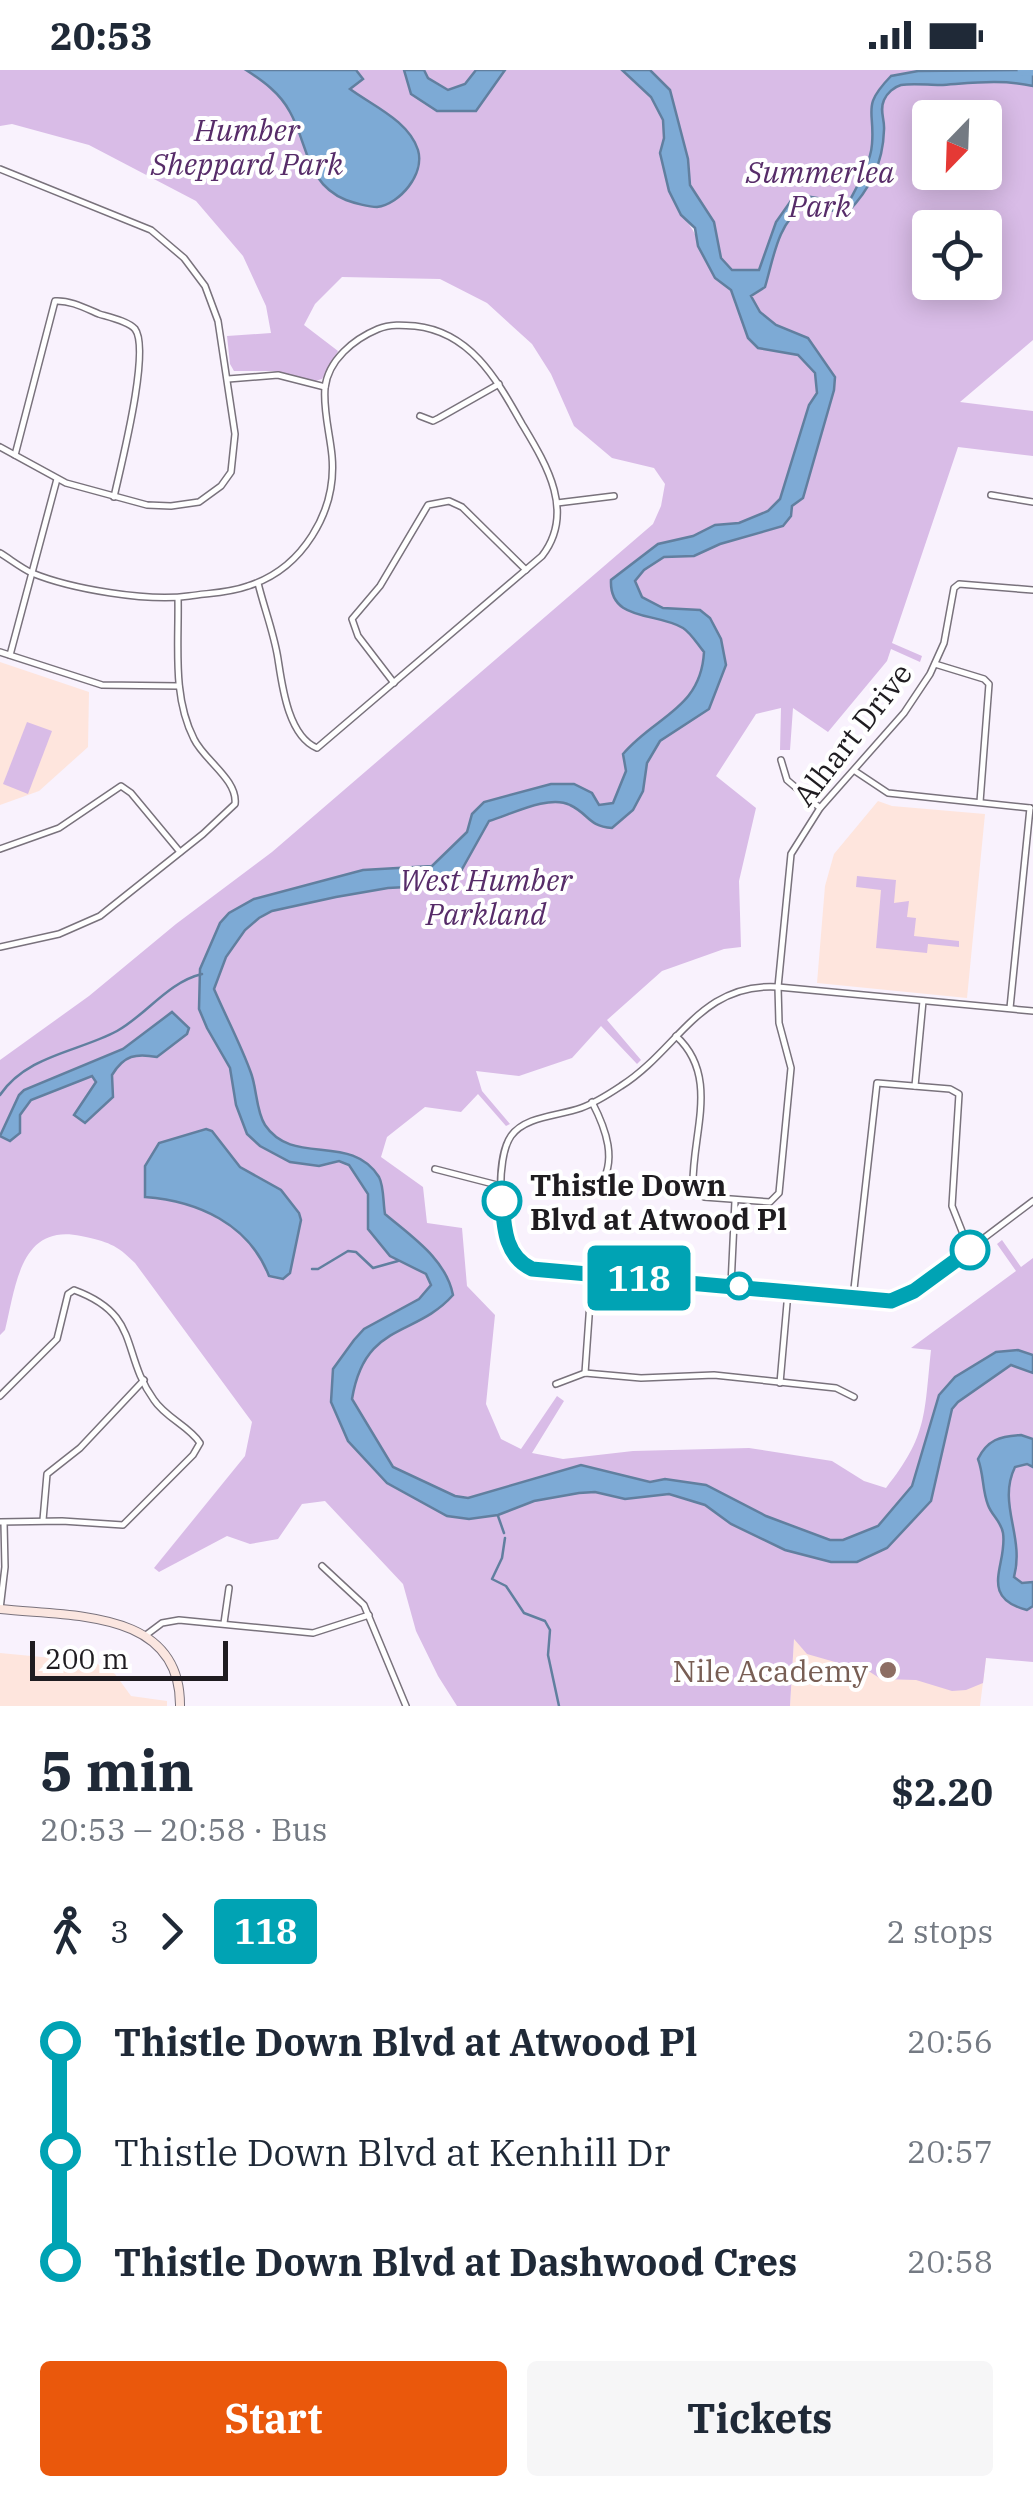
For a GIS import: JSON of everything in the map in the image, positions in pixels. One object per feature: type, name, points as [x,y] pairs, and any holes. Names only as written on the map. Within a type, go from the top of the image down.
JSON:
[{"type":"street","points":[[0,169],[151,230],[167,242],[206,286],[221,332],[235,434],[226,481],[199,502],[171,506],[147,505],[57,479],[0,447]]},
{"type":"street","points":[[15,455],[55,301],[130,324],[139,346],[135,398],[114,497]]},
{"type":"street","points":[[0,553],[32,572],[98,590],[178,598],[232,592],[258,583],[292,560],[324,514],[332,477],[325,386],[332,368],[350,345],[382,327],[401,325],[435,330],[478,356],[547,466],[557,503],[556,529],[550,545],[526,570],[326,743],[312,748],[286,700],[258,583]]},
{"type":"street","points":[[228,378],[278,375],[325,386]]},
{"type":"street","points":[[420,416],[440,418],[499,384]]},
{"type":"street","points":[[10,655],[57,479]]},
{"type":"street","points":[[991,495],[1033,502]]},
{"type":"street","points":[[557,503],[614,496]]},
{"type":"street","points":[[394,683],[358,636],[352,619],[380,586],[428,505],[449,501],[462,507],[526,570]]},
{"type":"street","name":"Alhart Drive","points":[[735,1201],[770,1202],[779,1193],[791,1068],[779,1023],[778,987],[791,854],[820,808],[904,714],[935,664],[944,642],[951,596],[959,584],[1033,590]]},
{"type":"street","points":[[0,947],[88,923],[235,804],[236,794],[196,743],[186,721],[179,686],[178,598]]},
{"type":"street","points":[[0,652],[102,685],[179,686]]},
{"type":"street","points":[[935,664],[989,684],[980,802]]},
{"type":"street","points":[[781,760],[787,780],[820,808]]},
{"type":"street","points":[[855,771],[888,793],[1031,808],[1010,1008]]},
{"type":"street","points":[[0,850],[59,828],[121,786],[180,852]]},
{"type":"street","points":[[1033,1012],[778,987],[746,988],[704,1008],[636,1076],[592,1102],[520,1126],[504,1151],[501,1186],[505,1232],[513,1255],[532,1269],[853,1298],[899,1299],[914,1291],[1033,1201]]},
{"type":"street","points":[[915,1086],[922,1001]]},
{"type":"street","points":[[676,1036],[692,1052],[699,1068],[701,1089],[693,1188],[704,1198],[735,1201],[731,1285]]},
{"type":"street","points":[[853,1298],[877,1083],[950,1089],[959,1094],[952,1206],[970,1250]]},
{"type":"street","points":[[592,1102],[605,1130],[609,1151],[606,1177],[598,1187]]},
{"type":"street","points":[[435,1169],[501,1186]]},
{"type":"street","points":[[585,1372],[592,1274]]},
{"type":"street","points":[[0,1396],[57,1339],[68,1294],[74,1290],[101,1301],[117,1316],[144,1380],[164,1412],[200,1443],[193,1455],[123,1525],[2,1522],[5,1566],[0,1609],[116,1622],[146,1635],[170,1661],[180,1706]]},
{"type":"street","points":[[780,1383],[788,1292]]},
{"type":"street","points":[[556,1384],[585,1372],[641,1378],[714,1375],[836,1388],[854,1397]]},
{"type":"street","points":[[43,1521],[46,1474],[80,1448],[144,1380]]},
{"type":"street","points":[[322,1566],[364,1605],[406,1706]]},
{"type":"street","points":[[224,1623],[229,1588]]},
{"type":"street","points":[[146,1635],[170,1620],[313,1633],[369,1615]]},
{"type":"shaded area","points":[[0,662],[89,692],[88,747],[39,791],[0,805]]},
{"type":"shaded area","points":[[878,801],[892,806],[985,814],[967,998],[817,983],[825,886],[834,854]]},
{"type":"shaded area","name":"Nile Academy","points":[[794,1638],[986,1658],[980,1706],[790,1706]]},
{"type":"shaded area","points":[[0,1653],[94,1662],[115,1674],[131,1696],[167,1701],[167,1706],[0,1706]]},
{"type":"green space","name":"West Humber Parkland","points":[[0,70],[404,70],[411,94],[437,111],[475,110],[428,78],[424,70],[1033,70],[1033,340],[960,402],[1033,411],[1033,456],[958,447],[892,643],[922,656],[920,662],[891,649],[887,661],[828,732],[793,708],[790,750],[780,750],[781,708],[756,714],[716,776],[756,808],[739,881],[741,947],[724,949],[662,971],[607,1020],[641,1060],[637,1064],[601,1026],[572,1058],[519,1076],[476,1071],[482,1091],[510,1124],[506,1126],[478,1094],[461,1112],[425,1107],[387,1137],[381,1157],[423,1187],[427,1223],[462,1228],[467,1286],[495,1315],[486,1404],[501,1439],[521,1449],[557,1396],[564,1401],[532,1453],[563,1459],[633,1451],[749,1448],[832,1461],[864,1481],[886,1488],[910,1453],[925,1408],[931,1350],[911,1348],[1016,1271],[997,1244],[1002,1240],[1021,1267],[1033,1258],[1033,1662],[986,1658],[983,1683],[952,1691],[916,1680],[881,1679],[870,1672],[807,1654],[794,1639],[790,1706],[457,1706],[416,1631],[403,1584],[325,1501],[302,1504],[278,1539],[250,1544],[227,1536],[159,1572],[154,1568],[245,1456],[252,1422],[135,1263],[105,1242],[61,1235],[45,1239],[33,1248],[18,1277],[5,1330],[0,1335],[0,1060],[89,996],[272,852],[653,524],[665,484],[654,468],[612,458],[574,426],[551,374],[532,344],[487,303],[440,279],[342,277],[315,304],[304,325],[338,351],[322,379],[315,381],[272,371],[234,371],[227,336],[271,333],[266,306],[243,256],[196,201],[89,145],[12,124],[0,126]],"holes":[[[683,139],[690,185],[714,222],[721,258],[760,312],[776,325],[808,338],[827,364],[815,373],[798,355],[758,348],[735,305],[732,289],[714,272],[695,233],[681,215]]]},
{"type":"green space","points":[[27,722],[52,731],[28,794],[3,784]]},
{"type":"green space","points":[[857,876],[896,880],[894,903],[909,901],[907,917],[916,918],[914,936],[959,941],[959,947],[928,944],[927,953],[876,948],[881,890],[856,887]]},
{"type":"water","points":[[246,70],[356,70],[363,79],[350,89],[399,122],[418,150],[418,169],[409,186],[394,200],[377,207],[333,193],[315,174],[286,105]]},
{"type":"water","points":[[404,70],[424,70],[428,78],[448,90],[465,84],[476,70],[505,70],[476,111],[437,111],[411,94]]},
{"type":"water","points":[[622,70],[650,70],[670,90],[688,159],[690,185],[714,222],[721,258],[732,270],[759,270],[776,222],[795,195],[830,200],[851,198],[871,151],[873,102],[891,76],[918,71],[1023,70],[1033,71],[1033,86],[987,82],[896,87],[883,104],[883,142],[878,165],[855,204],[847,213],[803,206],[787,222],[765,287],[751,296],[760,312],[776,325],[808,338],[835,377],[834,390],[803,498],[792,506],[791,516],[783,526],[720,544],[694,556],[664,557],[635,581],[642,597],[663,608],[700,610],[710,618],[721,639],[726,665],[709,709],[660,741],[647,763],[643,791],[633,810],[612,828],[598,825],[561,802],[530,807],[489,821],[461,871],[445,885],[388,888],[272,911],[245,930],[226,957],[214,989],[251,1073],[265,1125],[291,1145],[338,1152],[367,1164],[381,1181],[385,1214],[427,1250],[449,1282],[453,1295],[438,1309],[393,1334],[368,1356],[352,1399],[393,1467],[455,1496],[468,1498],[581,1465],[650,1482],[665,1479],[706,1485],[766,1516],[830,1540],[843,1540],[878,1526],[912,1486],[939,1395],[955,1377],[996,1352],[1018,1350],[1033,1355],[1033,1373],[1011,1365],[952,1409],[931,1501],[887,1548],[857,1562],[831,1562],[785,1550],[731,1524],[705,1505],[669,1494],[625,1499],[595,1492],[579,1493],[469,1519],[447,1516],[387,1483],[348,1441],[331,1402],[333,1369],[364,1329],[419,1299],[431,1285],[426,1274],[390,1256],[368,1229],[368,1194],[349,1165],[339,1161],[319,1166],[290,1162],[247,1134],[236,1105],[230,1068],[199,1009],[200,969],[220,923],[254,899],[363,870],[432,866],[467,832],[472,814],[484,802],[551,784],[574,784],[592,793],[599,805],[613,803],[626,771],[623,754],[695,687],[704,652],[683,628],[636,614],[618,603],[611,580],[658,544],[693,536],[715,525],[739,523],[768,511],[780,499],[809,405],[817,393],[815,373],[798,355],[758,348],[748,338],[731,290],[715,278],[698,246],[695,228],[681,215],[669,191],[660,153],[663,120],[651,97]]},
{"type":"water","points":[[172,1012],[189,1028],[187,1034],[157,1057],[137,1056],[121,1063],[112,1075],[113,1097],[85,1123],[74,1115],[96,1082],[92,1076],[31,1100],[20,1115],[20,1133],[10,1141],[0,1136],[24,1090],[123,1049]]},
{"type":"water","points":[[206,1129],[212,1131],[240,1167],[281,1190],[299,1213],[301,1220],[290,1273],[283,1279],[269,1276],[249,1242],[219,1218],[184,1204],[145,1197],[145,1166],[159,1143]]},
{"type":"water","points":[[1021,1435],[1033,1439],[1033,1467],[1015,1467],[1009,1494],[1016,1548],[1014,1577],[1022,1583],[1033,1582],[1033,1606],[1027,1610],[1003,1597],[999,1588],[1003,1533],[986,1499],[978,1459],[995,1440]]},
{"type":"waterway","points":[[1023,70],[1033,70]]},
{"type":"waterway","points":[[0,1095],[24,1071],[117,1031],[178,984],[202,974]]},
{"type":"waterway","points":[[312,1269],[348,1251],[356,1252],[373,1268],[398,1261]]},
{"type":"waterway","points":[[498,1516],[504,1533]]},
{"type":"waterway","points":[[505,1538],[502,1558],[492,1579],[506,1586],[524,1613],[545,1621],[550,1630],[548,1655],[559,1706]]},
{"type":"bus line","name":"118","points":[[502,1201],[505,1232],[513,1255],[532,1269],[891,1301],[914,1291],[970,1250]]},
{"type":"place","name":"Thistle Down Blvd at Atwood Pl","points":[[502,1201]]},
{"type":"place","name":"Nile Academy","points":[[888,1670]]},
{"type":"park label","name":"Humber Sheppard Park","points":[[247,146]]},
{"type":"park label","name":"Summerlea Park","points":[[820,188]]}]
